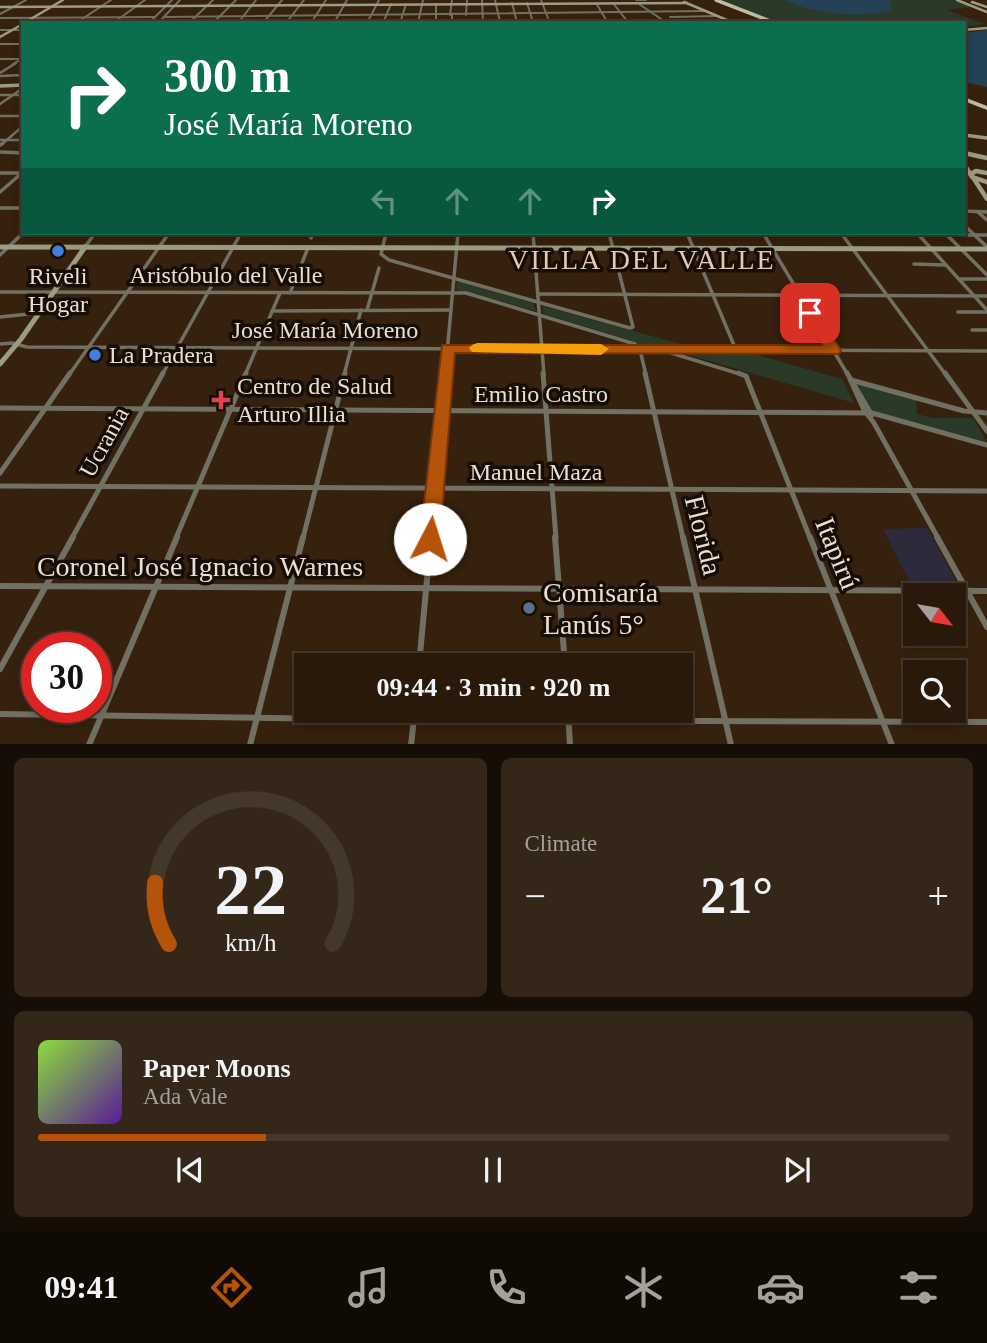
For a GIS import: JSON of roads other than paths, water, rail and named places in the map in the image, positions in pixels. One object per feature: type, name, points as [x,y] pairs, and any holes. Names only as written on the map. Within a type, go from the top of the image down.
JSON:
[{"type":"main road","points":[[714,0],[764,21]]},
{"type":"main road","points":[[714,0],[770,21]]},
{"type":"main road","points":[[966,99],[987,107]]},
{"type":"street","points":[[0,14],[26,0]]},
{"type":"street","points":[[27,21],[63,0]]},
{"type":"street","points":[[79,21],[111,0]]},
{"type":"street","points":[[116,21],[145,0]]},
{"type":"street","points":[[151,21],[172,0]]},
{"type":"street","points":[[160,21],[180,0]]},
{"type":"street","points":[[190,21],[214,0]]},
{"type":"street","points":[[215,21],[236,0]]},
{"type":"street","points":[[239,21],[256,0]]},
{"type":"street","points":[[265,21],[282,0]]},
{"type":"street","points":[[288,21],[304,0]]},
{"type":"street","points":[[311,21],[326,0]]},
{"type":"street","points":[[335,21],[347,0]]},
{"type":"street","points":[[368,21],[379,0]]},
{"type":"street","points":[[636,0],[646,0]]},
{"type":"street","points":[[957,0],[987,12]]},
{"type":"street","points":[[966,0],[987,7]]},
{"type":"street","points":[[0,7],[541,1],[653,4],[677,1],[727,20]]},
{"type":"street","points":[[541,1],[548,18]]},
{"type":"street","points":[[677,1],[683,12]]},
{"type":"street","points":[[418,21],[423,2]]},
{"type":"street","points":[[452,2],[452,21]]},
{"type":"street","points":[[467,2],[468,21]]},
{"type":"street","points":[[481,2],[483,21]]},
{"type":"street","points":[[496,2],[500,21]]},
{"type":"street","points":[[510,2],[517,21]]},
{"type":"street","points":[[525,2],[532,21]]},
{"type":"street","points":[[558,2],[565,15]]},
{"type":"street","points":[[575,2],[583,21]]},
{"type":"street","points":[[599,2],[607,21]]},
{"type":"street","points":[[614,2],[627,21]]},
{"type":"street","points":[[436,21],[437,3]]},
{"type":"street","points":[[384,21],[391,4]]},
{"type":"street","points":[[401,21],[406,4]]},
{"type":"street","points":[[639,4],[663,21]]},
{"type":"street","points":[[653,4],[661,12],[678,21]]},
{"type":"street","points":[[667,6],[672,12]]},
{"type":"street","points":[[622,14],[705,11]]},
{"type":"street","points":[[164,17],[603,13],[653,15]]},
{"type":"street","points":[[670,17],[716,16]]},
{"type":"street","points":[[0,18],[155,17]]},
{"type":"street","points":[[696,21],[727,20]]},
{"type":"street","points":[[0,37],[21,24]]},
{"type":"street","points":[[966,29],[987,27]]},
{"type":"street","points":[[0,30],[21,30]]},
{"type":"street","points":[[0,44],[21,44]]},
{"type":"street","points":[[0,59],[21,58]]},
{"type":"street","points":[[0,74],[21,59]]},
{"type":"street","points":[[0,74],[21,75]]},
{"type":"street","points":[[0,86],[21,87]]},
{"type":"street","points":[[0,104],[21,89]]},
{"type":"street","points":[[0,95],[21,95]]},
{"type":"street","points":[[0,116],[21,116]]},
{"type":"street","points":[[2,142],[21,128]]},
{"type":"street","points":[[966,136],[987,139]]},
{"type":"street","points":[[2,142],[21,140]]},
{"type":"street","points":[[0,152],[21,153]]},
{"type":"street","points":[[966,153],[987,158]]},
{"type":"street","points":[[966,165],[982,172]]},
{"type":"street","points":[[969,176],[982,172],[987,166]]},
{"type":"street","points":[[0,173],[21,173]]},
{"type":"street","points":[[0,192],[21,174]]},
{"type":"street","points":[[969,176],[987,182],[980,189]]},
{"type":"street","points":[[969,176],[987,199]]},
{"type":"street","points":[[966,206],[971,211]]},
{"type":"street","points":[[0,208],[21,208]]},
{"type":"street","points":[[966,211],[987,212]]},
{"type":"street","points":[[978,211],[987,220]]},
{"type":"street","points":[[966,227],[987,248]]},
{"type":"street","points":[[0,255],[21,235]]},
{"type":"street","points":[[0,364],[17,345],[94,235]]},
{"type":"street","points":[[0,473],[168,235]]},
{"type":"street","name":"Ucrania","points":[[0,669],[240,235]]},
{"type":"street","points":[[385,235],[382,256],[630,328],[633,327],[610,235]]},
{"type":"street","points":[[420,653],[458,235]]},
{"type":"street","points":[[533,235],[564,653]]},
{"type":"street","points":[[688,235],[736,350]]},
{"type":"street","points":[[764,235],[850,379],[987,627]]},
{"type":"street","points":[[842,235],[987,431]]},
{"type":"street","points":[[919,235],[987,311]]},
{"type":"street","points":[[948,235],[987,277]]},
{"type":"street","points":[[966,235],[987,235]]},
{"type":"street","points":[[0,247],[987,248]]},
{"type":"street","points":[[290,293],[308,248]]},
{"type":"street","points":[[914,264],[946,265]]},
{"type":"street","points":[[250,744],[352,348],[379,268]]},
{"type":"street","points":[[959,279],[987,277]]},
{"type":"street","name":"Aristóbulo del Valle","points":[[0,292],[470,294],[629,340],[640,350]]},
{"type":"street","points":[[112,690],[280,293]]},
{"type":"street","points":[[538,294],[987,296]]},
{"type":"street","points":[[272,311],[451,310]]},
{"type":"street","points":[[958,312],[987,311]]},
{"type":"street","points":[[0,317],[39,313]]},
{"type":"street","points":[[972,330],[987,331]]},
{"type":"street","name":"José María Moreno","points":[[0,344],[178,348],[987,351]]},
{"type":"street","name":"Florida","points":[[640,350],[730,744]]},
{"type":"street","name":"Itapirú","points":[[664,350],[746,376],[892,744]]},
{"type":"street","points":[[850,379],[974,413],[987,413]]},
{"type":"street","name":"Emilio Castro","points":[[0,408],[869,413],[987,445]]},
{"type":"street","name":"Manuel Maza","points":[[0,486],[987,491]]},
{"type":"street","name":"Coronel José Ignacio Warnes","points":[[0,586],[987,591]]},
{"type":"street","points":[[0,714],[21,714]]},
{"type":"street","points":[[112,716],[294,718]]},
{"type":"street","points":[[693,720],[987,722]]},
{"type":"street","points":[[89,744],[98,723]]},
{"type":"street","points":[[411,744],[414,723]]},
{"type":"street","points":[[569,723],[570,744]]},
{"type":"water","points":[[784,0],[889,0],[892,10],[836,14],[809,9]]},
{"type":"water","points":[[987,30],[987,87],[966,82],[966,33]]},
{"type":"place","name":"Riveli Hogar","points":[[58,251]]},
{"type":"place","name":"La Pradera","points":[[95,355]]},
{"type":"place","name":"Centro de Salud Arturo Illia","points":[[221,400]]},
{"type":"place","name":"Comisaría Lanús 5°","points":[[529,608]]},
{"type":"district","name":"VILLA DEL VALLE","points":[[642,259]]}]
